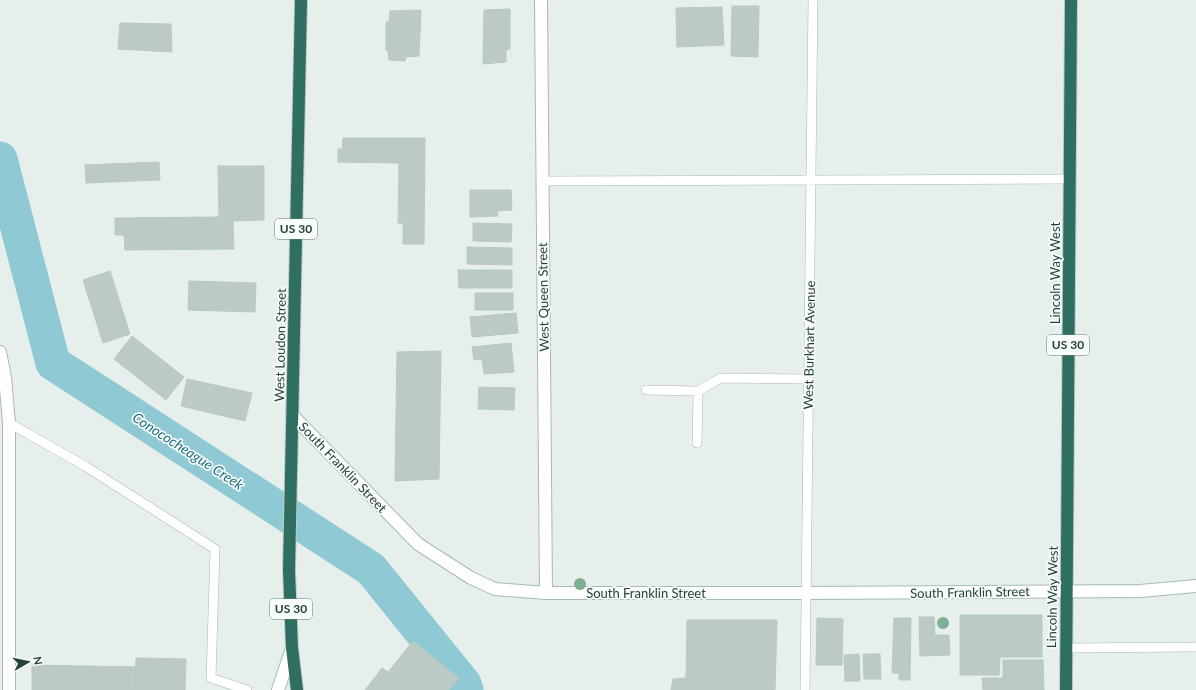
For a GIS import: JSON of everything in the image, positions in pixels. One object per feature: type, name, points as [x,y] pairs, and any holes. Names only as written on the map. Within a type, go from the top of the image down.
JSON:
[{"type":"highway","name":"West Loudon Street","points":[[297,690],[292,648],[289,570],[301,0]]},
{"type":"highway","name":"Lincoln Way West","points":[[1066,690],[1071,0]]},
{"type":"street","name":"West Queen Street","points":[[541,0],[546,593]]},
{"type":"street","points":[[0,352],[4,408],[9,423],[9,690]]},
{"type":"street","name":"South Franklin Street","points":[[292,415],[418,544],[471,578],[495,589],[546,593],[807,593],[1140,591],[1196,586]]},
{"type":"street","points":[[278,690],[292,648]]},
{"type":"lane","name":"West Burkhart Avenue","points":[[806,690],[813,0]]},
{"type":"lane","points":[[542,181],[1070,179]]},
{"type":"lane","points":[[646,390],[698,391],[721,378],[809,379]]},
{"type":"lane","points":[[698,391],[698,443]]},
{"type":"lane","points":[[9,423],[85,466],[215,549],[211,678],[248,690]]},
{"type":"lane","points":[[1066,648],[1196,647]]},
{"type":"building","points":[[732,6],[759,6],[758,57],[731,56]]},
{"type":"building","points":[[722,7],[724,45],[677,47],[676,8]]},
{"type":"building","points":[[510,9],[510,49],[506,50],[506,62],[483,64],[484,10]]},
{"type":"building","points":[[421,10],[419,56],[406,57],[405,61],[389,60],[388,50],[386,50],[386,22],[389,22],[390,11]]},
{"type":"building","points":[[120,23],[171,24],[172,52],[118,49]]},
{"type":"building","points":[[343,138],[425,138],[424,244],[403,244],[403,223],[398,223],[399,163],[338,162],[338,149],[342,149]]},
{"type":"building","points":[[159,162],[160,180],[86,183],[85,165]]},
{"type":"building","points":[[218,166],[264,166],[264,220],[233,221],[234,249],[125,250],[124,235],[115,235],[115,218],[219,217]]},
{"type":"building","points":[[470,190],[511,190],[512,210],[497,211],[498,216],[470,217]]},
{"type":"building","points":[[473,223],[512,224],[511,242],[473,241]]},
{"type":"building","points":[[467,247],[512,248],[512,265],[467,264]]},
{"type":"building","points":[[458,270],[512,270],[512,288],[459,288]]},
{"type":"building","points":[[110,271],[130,334],[103,343],[83,280]]},
{"type":"building","points":[[189,281],[256,283],[255,312],[188,310]]},
{"type":"building","points":[[475,293],[513,293],[513,310],[475,310]]},
{"type":"building","points":[[516,313],[518,333],[472,337],[470,317]]},
{"type":"building","points":[[132,336],[184,377],[166,400],[114,359]]},
{"type":"building","points":[[511,343],[514,372],[484,374],[482,359],[474,360],[472,347]]},
{"type":"building","points":[[441,351],[439,479],[395,481],[397,352]]},
{"type":"building","points":[[187,379],[252,393],[245,421],[181,406]]},
{"type":"building","points":[[479,387],[515,388],[514,410],[478,409]]},
{"type":"building","points":[[960,615],[1042,615],[1042,657],[1000,657],[999,675],[960,675]]},
{"type":"building","points":[[919,617],[934,617],[935,635],[949,635],[950,655],[920,656]]},
{"type":"building","points":[[817,618],[843,619],[842,665],[816,665]]},
{"type":"building","points":[[894,618],[911,618],[910,680],[899,680],[899,673],[892,673]]},
{"type":"building","points":[[687,620],[777,620],[775,690],[671,690],[673,679],[686,678]]},
{"type":"building","points":[[413,641],[459,678],[449,690],[365,690],[382,668],[388,672]]},
{"type":"building","points":[[859,654],[860,681],[845,681],[844,655]]},
{"type":"building","points":[[863,654],[880,654],[881,679],[864,679]]},
{"type":"building","points":[[136,658],[186,659],[185,690],[135,690]]},
{"type":"building","points":[[1003,660],[1043,660],[1044,690],[983,690],[982,678],[1003,678]]},
{"type":"building","points":[[32,665],[136,667],[135,690],[32,690]]},
{"type":"waterway","name":"Conococheague Creek","points":[[0,159],[53,363],[371,569],[464,684],[466,690]]}]
